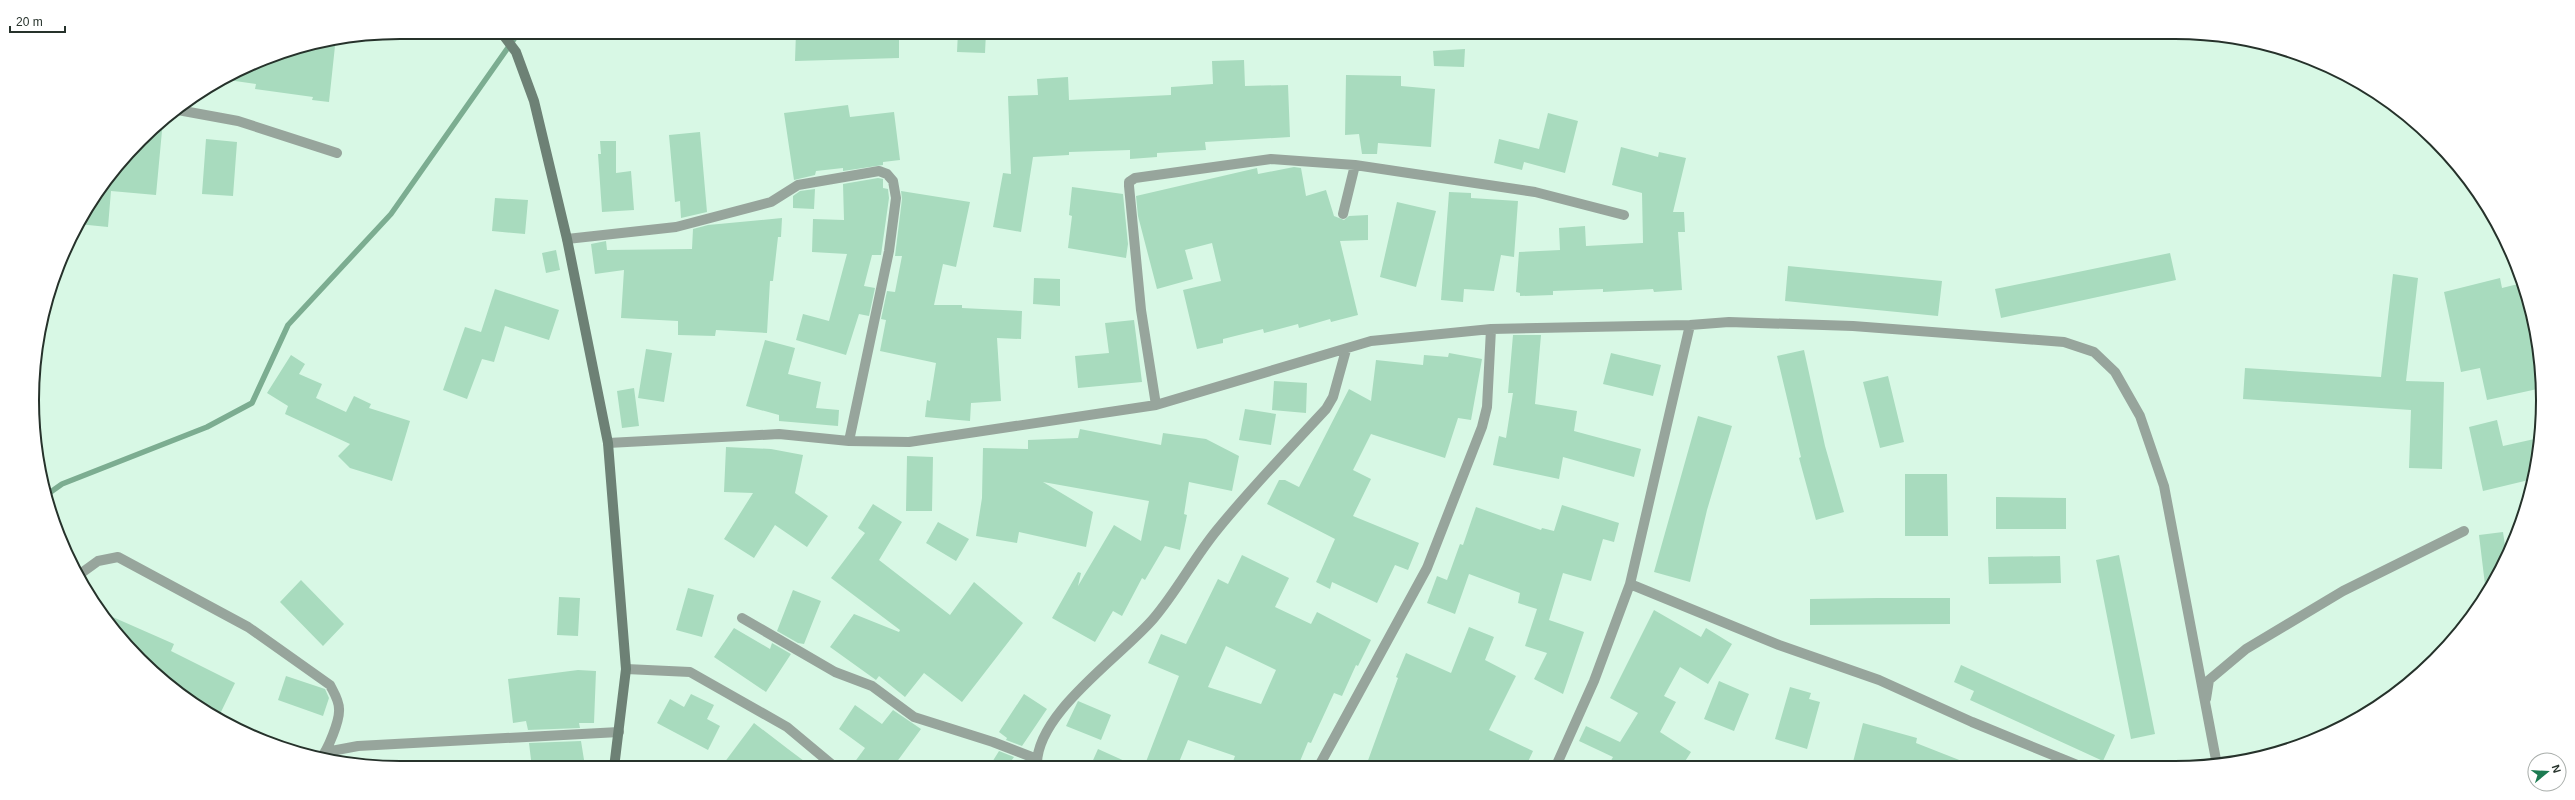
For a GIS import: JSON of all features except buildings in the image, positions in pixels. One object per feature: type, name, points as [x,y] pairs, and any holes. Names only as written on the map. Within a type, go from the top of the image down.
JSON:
[{"type":"street","points":[[506,39],[516,52],[534,101],[567,239],[608,443],[626,670],[615,761]]},
{"type":"street","points":[[184,111],[238,121],[337,153]]},
{"type":"street","points":[[1156,405],[1140,310],[1129,186],[1132,179],[1139,176],[1271,159],[1355,165],[1535,192],[1624,215]]},
{"type":"street","points":[[1343,214],[1355,165]]},
{"type":"street","points":[[567,239],[676,227],[771,202],[798,185],[879,171],[887,174],[893,181],[896,198],[889,251],[849,440]]},
{"type":"street","points":[[608,443],[779,434],[849,440],[909,442],[1156,405],[1346,350],[1371,341],[1491,329],[1690,325],[1729,322],[1853,326],[2064,342],[2094,352],[2115,372],[2140,416],[2164,486],[2216,759]]},
{"type":"street","points":[[1558,761],[1594,681],[1630,584],[1690,325]]},
{"type":"street","points":[[1322,761],[1427,568],[1482,427],[1487,407],[1491,329]]},
{"type":"street","points":[[1038,761],[1049,729],[1072,697],[1154,618],[1217,530],[1326,409],[1333,397],[1346,350]]},
{"type":"street","points":[[2205,707],[2209,680],[2246,649],[2343,591],[2464,531]]},
{"type":"street","points":[[83,572],[98,561],[118,557],[267,638],[330,685],[337,698],[340,710],[324,753]]},
{"type":"street","points":[[1630,584],[1779,645],[1879,680],[1972,722],[2067,761]]},
{"type":"street","points":[[742,618],[835,672],[872,686],[914,716],[993,742],[1033,761]]},
{"type":"street","points":[[626,670],[690,672],[787,727],[828,761]]},
{"type":"street","points":[[328,754],[358,746],[618,732]]},
{"type":"waterway","points":[[51,492],[62,484],[207,427],[252,403],[288,325],[391,214],[514,39]]}]
